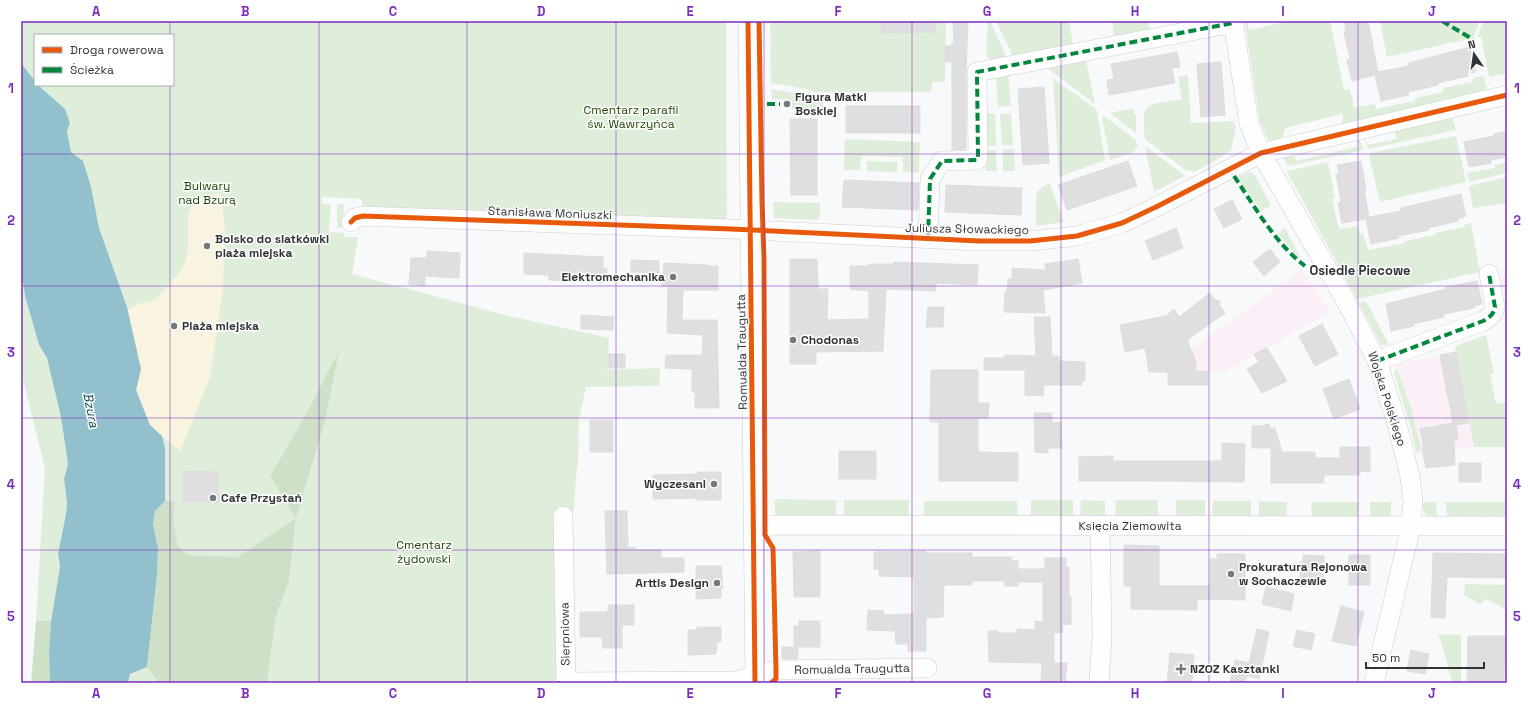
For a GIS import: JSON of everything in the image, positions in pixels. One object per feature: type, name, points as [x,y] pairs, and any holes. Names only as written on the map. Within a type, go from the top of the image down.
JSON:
[{"type":"street","name":"Romualda Traugutta","points":[[748,21],[755,679],[776,670],[927,668]]},
{"type":"street","name":"Wojska Polskiego","points":[[1233,22],[1249,122],[1261,153],[1347,303],[1377,361],[1396,420],[1410,477],[1413,501],[1411,526],[1374,683]]},
{"type":"street","points":[[928,239],[930,179],[942,160],[977,160],[977,72],[1233,22]]},
{"type":"street","name":"Juliusza Słowackiego","points":[[750,230],[979,242],[1030,241],[1077,236],[1122,223],[1261,153],[1507,95]]},
{"type":"street","name":"Stanisława Moniuszki","points":[[351,222],[354,218],[363,216],[750,230]]},
{"type":"street","points":[[1377,361],[1489,318],[1494,312],[1495,307],[1489,274]]},
{"type":"street","name":"Sierpniowa","points":[[563,516],[566,682],[736,681],[755,679]]},
{"type":"street","name":"Księcia Ziemowita","points":[[754,526],[1507,526]]},
{"type":"street","points":[[1099,683],[1102,636],[1100,526]]},
{"type":"shaded area","points":[[1302,269],[1330,312],[1227,371],[1179,372],[1182,355]]},
{"type":"shaded area","points":[[1507,275],[1507,295],[1504,296],[1501,276]]},
{"type":"shaded area","points":[[1456,352],[1474,447],[1421,448],[1410,405],[1396,364]]},
{"type":"green space","points":[[21,21],[726,21],[726,223],[362,209],[362,199],[322,197],[322,204],[331,205],[329,232],[345,233],[344,237],[358,237],[352,274],[509,316],[609,338],[607,370],[660,368],[659,386],[586,387],[579,420],[578,464],[574,511],[554,511],[560,683],[267,683],[276,616],[289,581],[296,518],[237,557],[188,555],[178,546],[173,520],[175,501],[165,501],[165,448],[162,436],[150,425],[136,390],[127,307],[99,228],[83,161],[71,152],[67,131],[70,123],[65,109],[39,86],[174,86],[174,34],[34,34],[34,80],[21,63]],"holes":[[[338,353],[325,421],[296,517],[270,476],[302,421]]]},
{"type":"green space","points":[[770,21],[881,21],[881,33],[923,33],[924,21],[946,21],[945,82],[932,82],[931,92],[814,92],[807,89],[771,83]]},
{"type":"green space","points":[[988,21],[990,21],[1008,60],[991,60],[986,56]]},
{"type":"green space","points":[[996,21],[1069,21],[1073,45],[1013,56]]},
{"type":"green space","points":[[1112,21],[1148,21],[1150,30],[1114,37]]},
{"type":"green space","points":[[1247,21],[1249,30],[1291,21],[1330,21],[1344,90],[1350,89],[1354,108],[1375,104],[1376,109],[1415,101],[1415,98],[1443,92],[1443,88],[1473,82],[1473,78],[1484,76],[1487,89],[1351,123],[1342,123],[1343,114],[1285,128],[1282,138],[1269,141],[1260,122],[1245,24]]},
{"type":"green space","points":[[1380,21],[1480,21],[1473,38],[1387,57]]},
{"type":"green space","points":[[1484,21],[1507,21],[1507,73],[1489,77],[1481,37],[1477,37]]},
{"type":"green space","points":[[1085,55],[1095,104],[1040,63]]},
{"type":"green space","points":[[1008,71],[1011,106],[998,107],[996,79],[1001,74]]},
{"type":"green space","points":[[1188,75],[1191,123],[1234,121],[1236,127],[1231,150],[1215,161],[1194,172],[1185,170],[1145,139],[1144,126],[1144,116],[1149,106],[1182,99],[1178,77]]},
{"type":"green space","points":[[1053,78],[1097,110],[1105,160],[1059,177]]},
{"type":"green space","points":[[771,89],[809,96],[823,102],[824,109],[792,109],[792,100],[772,99]]},
{"type":"green space","points":[[1133,108],[1136,117],[1136,133],[1110,113]]},
{"type":"green space","points":[[986,113],[995,114],[996,145],[986,146]]},
{"type":"green space","points":[[1011,113],[1013,145],[1002,145],[1000,114]]},
{"type":"green space","points":[[1104,116],[1136,140],[1138,147],[1133,152],[1110,160],[1102,117]]},
{"type":"green space","points":[[1452,116],[1456,130],[1368,149],[1363,135],[1368,145],[1397,139],[1393,128]]},
{"type":"green space","points":[[1358,136],[1364,150],[1288,166],[1281,154],[1290,152],[1297,161],[1360,146],[1354,137]]},
{"type":"green space","points":[[1456,136],[1466,182],[1380,202],[1369,156],[1370,153]]},
{"type":"green space","points":[[845,139],[920,142],[919,173],[903,172],[903,157],[861,156],[860,170],[844,170]]},
{"type":"green space","points":[[1145,146],[1180,172],[1185,176],[1154,192]]},
{"type":"green space","points":[[1003,149],[1014,149],[1015,171],[1003,171]]},
{"type":"green space","points":[[986,150],[996,150],[997,171],[986,171]]},
{"type":"green space","points":[[867,161],[898,162],[897,172],[867,171]]},
{"type":"green space","points":[[1328,162],[1335,198],[1332,199],[1339,229],[1358,226],[1360,234],[1363,233],[1368,250],[1405,243],[1405,241],[1435,235],[1435,233],[1464,227],[1464,225],[1471,223],[1480,272],[1357,299],[1287,172]]},
{"type":"green space","points":[[1507,162],[1507,173],[1469,182],[1468,173],[1495,168],[1495,165]]},
{"type":"green space","points":[[1249,172],[1255,175],[1271,205],[1261,211],[1237,177]]},
{"type":"green space","points":[[1507,177],[1507,203],[1473,208],[1469,186]]},
{"type":"green space","points":[[1050,184],[1064,222],[1036,226],[1037,192],[1045,185]]},
{"type":"green space","points":[[773,202],[820,203],[820,215],[818,220],[774,218]]},
{"type":"green space","points":[[337,204],[344,204],[343,227],[337,228]]},
{"type":"green space","points":[[1285,228],[1300,257],[1298,258],[1278,233]]},
{"type":"green space","points":[[21,279],[39,345],[47,358],[61,417],[68,464],[64,479],[67,503],[66,514],[58,554],[60,567],[51,621],[36,621],[45,468],[21,372]]},
{"type":"green space","points":[[1366,301],[1389,345],[1380,343],[1359,303]]},
{"type":"green space","points":[[1486,335],[1494,373],[1490,374],[1496,404],[1507,402],[1507,447],[1474,447],[1456,352],[1455,346]]},
{"type":"green space","points":[[339,351],[325,421],[296,518],[270,476],[302,421]]},
{"type":"green space","points":[[1397,368],[1410,405],[1421,452],[1416,453],[1411,429],[1394,372]]},
{"type":"green space","points":[[775,499],[836,500],[836,518],[775,516]]},
{"type":"green space","points":[[844,500],[909,500],[908,518],[844,518]]},
{"type":"green space","points":[[1031,500],[1073,500],[1073,518],[1031,518]]},
{"type":"green space","points":[[1081,500],[1105,501],[1105,518],[1080,517]]},
{"type":"green space","points":[[1116,500],[1158,500],[1158,518],[1115,518]]},
{"type":"green space","points":[[1176,500],[1205,500],[1205,519],[1176,519]]},
{"type":"green space","points":[[165,501],[175,501],[173,520],[178,546],[188,555],[237,557],[296,518],[289,581],[276,616],[267,683],[159,683],[147,667],[157,575],[158,548],[153,525],[155,511]]},
{"type":"green space","points":[[924,501],[1017,501],[1018,518],[924,518]]},
{"type":"green space","points":[[1213,501],[1251,501],[1251,519],[1212,518]]},
{"type":"green space","points":[[1259,501],[1287,502],[1286,519],[1259,518]]},
{"type":"green space","points":[[1311,502],[1359,502],[1358,519],[1312,519]]},
{"type":"green space","points":[[1370,502],[1391,502],[1391,519],[1370,519]]},
{"type":"green space","points":[[1425,502],[1436,502],[1437,519],[1428,516],[1423,511],[1422,504]]},
{"type":"green space","points":[[1445,502],[1507,502],[1506,520],[1448,519]]},
{"type":"green space","points":[[1465,584],[1507,585],[1507,610],[1486,599],[1480,604],[1464,595]]},
{"type":"green space","points":[[36,621],[51,621],[49,652],[50,683],[31,683]]},
{"type":"green space","points":[[1438,634],[1461,635],[1461,683],[1452,683]]},
{"type":"green space","points":[[147,667],[159,683],[128,683],[130,674]]},
{"type":"sand","name":"Plaża miejska","points":[[221,193],[225,229],[223,289],[210,377],[180,452],[150,425],[136,390],[141,369],[127,310],[137,304],[149,302],[155,299],[164,291],[178,274],[183,267],[187,256],[188,221],[190,211],[195,202],[205,196]]},
{"type":"water","name":"Bzura","points":[[21,63],[34,80],[34,86],[39,86],[65,109],[70,123],[67,131],[71,152],[83,161],[91,187],[99,228],[127,307],[141,369],[136,390],[150,425],[162,436],[165,448],[165,501],[155,511],[153,525],[158,548],[157,575],[147,667],[130,674],[128,683],[50,683],[49,652],[51,621],[60,567],[58,554],[66,514],[67,503],[64,479],[68,464],[61,417],[47,358],[39,345],[21,279]]},
{"type":"building","points":[[881,21],[936,21],[936,32],[881,33]]},
{"type":"building","points":[[953,21],[968,21],[966,72],[966,149],[952,150],[952,62],[945,62],[945,46],[952,46],[952,43],[954,43]]},
{"type":"building","points":[[1344,21],[1368,21],[1378,72],[1409,66],[1409,63],[1470,47],[1476,72],[1468,73],[1468,76],[1438,83],[1438,85],[1408,92],[1409,95],[1381,101],[1375,75],[1352,81],[1347,60],[1350,59],[1344,32],[1346,31]]},
{"type":"building","points":[[1177,52],[1180,67],[1172,68],[1175,83],[1109,95],[1107,80],[1114,79],[1111,64]]},
{"type":"building","points":[[1221,62],[1225,115],[1201,117],[1197,64]]},
{"type":"building","points":[[1044,87],[1049,163],[1023,165],[1018,89]]},
{"type":"building","points":[[846,106],[920,106],[920,133],[846,133]]},
{"type":"building","points":[[790,119],[817,119],[817,195],[791,195]]},
{"type":"building","points":[[1507,131],[1507,157],[1491,160],[1491,163],[1469,167],[1464,142],[1494,136],[1494,134]]},
{"type":"building","points":[[1128,161],[1137,186],[1067,210],[1058,185]]},
{"type":"building","points":[[1361,161],[1369,217],[1401,211],[1401,208],[1461,194],[1466,216],[1458,219],[1458,221],[1428,228],[1429,230],[1398,236],[1399,238],[1371,244],[1366,219],[1342,223],[1338,203],[1341,202],[1336,174],[1339,173],[1337,165]]},
{"type":"building","points":[[844,180],[919,183],[918,210],[842,207]]},
{"type":"building","points":[[946,185],[1022,188],[1021,215],[945,212]]},
{"type":"building","points":[[1232,200],[1242,219],[1224,228],[1214,209]]},
{"type":"building","points":[[1176,228],[1183,248],[1153,260],[1145,241]]},
{"type":"building","points":[[1270,249],[1280,262],[1264,276],[1253,262]]},
{"type":"building","points":[[427,251],[460,253],[459,278],[425,276],[425,286],[409,284],[411,258],[426,258]]},
{"type":"building","points":[[524,253],[603,257],[603,268],[607,268],[606,282],[549,280],[549,275],[524,274]]},
{"type":"building","points":[[790,259],[817,259],[818,289],[828,289],[827,320],[869,319],[869,291],[850,289],[850,266],[894,264],[894,262],[978,265],[977,285],[936,283],[936,291],[886,289],[883,351],[816,352],[816,364],[790,364]]},
{"type":"building","points":[[1078,259],[1082,283],[1043,290],[1045,313],[1004,312],[1005,292],[1007,292],[1008,279],[1012,279],[1012,268],[1046,270],[1045,264]]},
{"type":"building","points":[[631,260],[659,261],[659,273],[631,272]]},
{"type":"building","points":[[664,263],[718,266],[718,290],[683,290],[682,320],[717,320],[719,408],[695,408],[695,392],[692,392],[692,369],[665,368],[666,355],[702,355],[703,335],[667,333],[668,286],[662,286]]},
{"type":"building","points":[[1477,281],[1482,304],[1474,306],[1474,308],[1444,314],[1444,317],[1413,324],[1414,326],[1391,331],[1386,304],[1446,289],[1446,287]]},
{"type":"building","points":[[1210,293],[1215,300],[1220,301],[1220,306],[1225,313],[1187,340],[1196,362],[1196,372],[1207,371],[1208,385],[1168,385],[1168,372],[1149,372],[1145,348],[1125,352],[1120,325],[1166,316],[1174,309],[1179,317]]},
{"type":"building","points":[[928,307],[944,307],[943,327],[926,327]]},
{"type":"building","points":[[581,315],[614,317],[613,330],[581,329]]},
{"type":"building","points":[[1034,317],[1050,317],[1052,356],[1059,356],[1059,361],[1085,362],[1085,381],[1082,381],[1082,385],[1044,385],[1043,396],[1025,395],[1025,370],[984,370],[984,358],[1005,358],[1005,355],[1036,356]]},
{"type":"building","points":[[1322,324],[1338,354],[1315,366],[1299,336]]},
{"type":"building","points":[[1267,348],[1287,381],[1262,393],[1247,369],[1259,362],[1254,354]]},
{"type":"building","points":[[1456,352],[1469,423],[1456,425],[1458,439],[1454,440],[1455,465],[1426,468],[1420,429],[1453,423],[1440,355]]},
{"type":"building","points":[[608,354],[625,354],[625,368],[608,368]]},
{"type":"building","points":[[931,370],[978,370],[978,403],[989,403],[988,418],[978,418],[978,452],[1018,453],[1018,481],[939,481],[939,422],[930,422]]},
{"type":"building","points":[[1349,379],[1360,409],[1334,419],[1323,389]]},
{"type":"building","points":[[1034,413],[1052,413],[1052,423],[1061,422],[1062,448],[1048,448],[1048,453],[1035,452]]},
{"type":"building","points":[[590,420],[613,420],[613,452],[590,452]]},
{"type":"building","points":[[1269,424],[1271,431],[1271,428],[1275,428],[1282,452],[1315,452],[1315,458],[1340,458],[1340,447],[1370,447],[1370,472],[1360,471],[1360,475],[1324,475],[1324,483],[1271,483],[1271,448],[1252,448],[1252,426]]},
{"type":"building","points":[[1222,443],[1245,444],[1244,482],[1079,481],[1079,457],[1113,456],[1113,461],[1222,461]]},
{"type":"building","points":[[839,451],[876,451],[876,479],[839,479]]},
{"type":"building","points":[[1459,463],[1481,463],[1481,482],[1459,482]]},
{"type":"building","points":[[184,471],[219,472],[219,502],[183,502]]},
{"type":"building","points":[[697,472],[721,472],[721,500],[697,500],[697,498],[653,499],[653,475],[697,474]]},
{"type":"building","points":[[605,511],[627,511],[628,548],[635,547],[635,550],[661,550],[661,558],[684,558],[684,572],[607,574]]},
{"type":"building","points":[[1124,545],[1159,546],[1159,586],[1210,586],[1210,559],[1217,559],[1217,554],[1245,554],[1245,600],[1197,599],[1197,610],[1131,609],[1131,586],[1124,586]]},
{"type":"building","points":[[820,551],[820,597],[794,597],[793,552]]},
{"type":"building","points":[[926,551],[926,553],[972,553],[972,557],[1012,557],[1012,561],[1018,561],[1018,569],[1045,569],[1045,558],[1066,558],[1066,567],[1069,567],[1071,624],[1062,625],[1063,632],[1054,633],[1054,663],[1067,663],[1065,683],[1041,683],[1042,663],[989,662],[988,631],[997,631],[999,633],[1017,633],[1017,629],[1035,630],[1035,621],[1043,622],[1043,582],[1018,582],[1018,586],[1005,586],[1005,581],[972,581],[972,585],[944,585],[943,617],[926,618],[926,651],[908,651],[908,644],[896,644],[895,631],[867,630],[868,610],[884,611],[884,615],[914,614],[914,577],[879,576],[879,569],[874,569],[874,552]]},
{"type":"building","points":[[1433,553],[1507,554],[1507,578],[1447,577],[1445,618],[1431,617]]},
{"type":"building","points":[[1303,555],[1324,556],[1324,585],[1300,586],[1300,562],[1303,562]]},
{"type":"building","points":[[1349,555],[1370,555],[1370,585],[1349,585]]},
{"type":"building","points":[[696,566],[721,566],[723,588],[721,588],[721,598],[696,599]]},
{"type":"building","points":[[1266,587],[1294,594],[1291,611],[1262,604]]},
{"type":"building","points":[[608,605],[634,605],[634,625],[622,625],[622,648],[603,648],[602,637],[580,637],[580,612],[608,612]]},
{"type":"building","points":[[1341,606],[1364,612],[1356,646],[1332,641]]},
{"type":"building","points":[[799,621],[820,621],[820,647],[798,647],[798,659],[782,659],[782,647],[794,647],[794,626],[799,626]]},
{"type":"building","points":[[697,627],[721,627],[721,642],[717,642],[716,654],[688,655],[688,630],[697,630]]},
{"type":"building","points":[[1257,629],[1269,632],[1259,679],[1247,676],[1245,683],[1230,683],[1235,660],[1249,663]]},
{"type":"building","points":[[1297,630],[1315,634],[1311,650],[1293,646]]},
{"type":"building","points":[[1468,636],[1505,636],[1504,683],[1467,683]]},
{"type":"building","points":[[1411,650],[1429,654],[1425,674],[1407,671]]},
{"type":"building","name":"NZOZ Kasztanki","points":[[1170,653],[1194,655],[1192,683],[1167,683]]},
{"type":"marked path","points":[[1442,21],[1474,40]]},
{"type":"marked path","points":[[928,239],[930,179],[942,161],[977,160],[978,157],[977,72],[1233,23]]},
{"type":"marked path","points":[[767,104],[780,104]]},
{"type":"marked path","points":[[1234,176],[1275,236],[1284,247],[1305,266]]},
{"type":"marked path","points":[[1377,361],[1483,321],[1489,317],[1494,312],[1495,307],[1489,274]]},
{"type":"cycle path","points":[[748,21],[755,683]]},
{"type":"cycle path","points":[[759,21],[764,258],[765,535],[773,548],[776,670],[776,679],[771,683]]},
{"type":"cycle path","points":[[351,222],[355,218],[363,216],[731,229],[979,241],[1030,241],[1077,236],[1122,223],[1261,153],[1507,95]]},
{"type":"place","name":"Figura Matki Boskiej","points":[[787,104]]},
{"type":"place","name":"Boisko do siatkówki plaża miejska","points":[[207,246]]},
{"type":"place","name":"Elektromechanika","points":[[673,277]]},
{"type":"place","name":"Plaża miejska","points":[[174,326]]},
{"type":"place","name":"Chodonas","points":[[793,340]]},
{"type":"place","name":"Wyczesani","points":[[714,484]]},
{"type":"place","name":"Cafe Przystań","points":[[213,498]]},
{"type":"place","name":"Prokuratura Rejonowa w Sochaczewie","points":[[1231,574]]},
{"type":"place","name":"Arttis Design","points":[[717,583]]},
{"type":"place","name":"NZOZ Kasztanki","points":[[1181,669]]},
{"type":"district","name":"Osiedle Piecowe","points":[[1360,270]]},
{"type":"park label","name":"Cmentarz parafii św. Wawrzyńca","points":[[631,117]]},
{"type":"park label","name":"Bulwary nad Bzurą","points":[[207,193]]},
{"type":"park label","name":"Cmentarz żydowski","points":[[424,552]]}]
